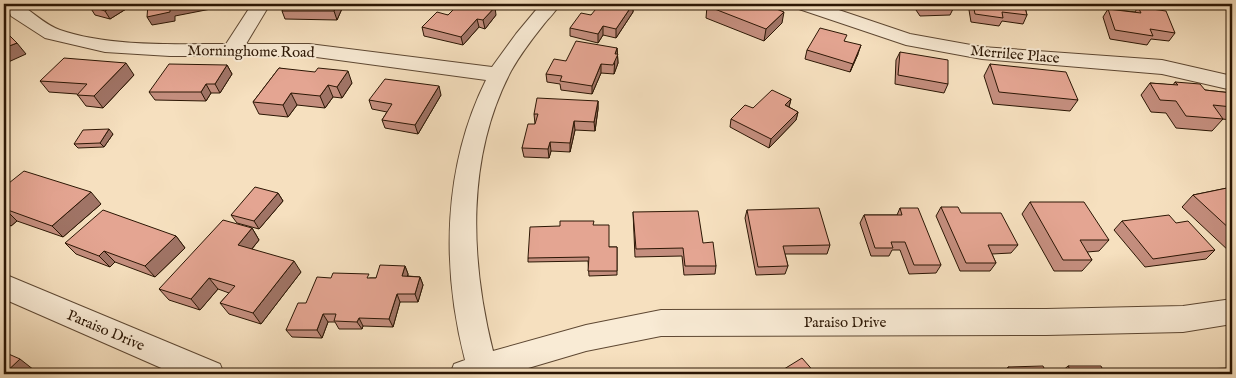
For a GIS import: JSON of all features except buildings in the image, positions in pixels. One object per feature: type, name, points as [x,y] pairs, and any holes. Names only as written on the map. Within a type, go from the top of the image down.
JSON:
[{"type":"street","points":[[232,50],[261,4]]},
{"type":"street","points":[[478,372],[463,260],[464,200],[472,149],[487,100],[499,75],[517,45],[551,4]]},
{"type":"street","name":"Merrilee Place","points":[[804,4],[834,9],[906,39],[982,52],[1162,67],[1232,83]]},
{"type":"street","name":"Morninghome Road","points":[[13,11],[52,34],[105,46],[170,50],[309,50],[499,75]]},
{"type":"street","name":"Paraiso Drive","points":[[4,286],[165,366],[209,374]]},
{"type":"street","name":"Paraiso Drive","points":[[478,372],[616,330],[662,323],[1153,320],[1183,319],[1232,312]]}]
